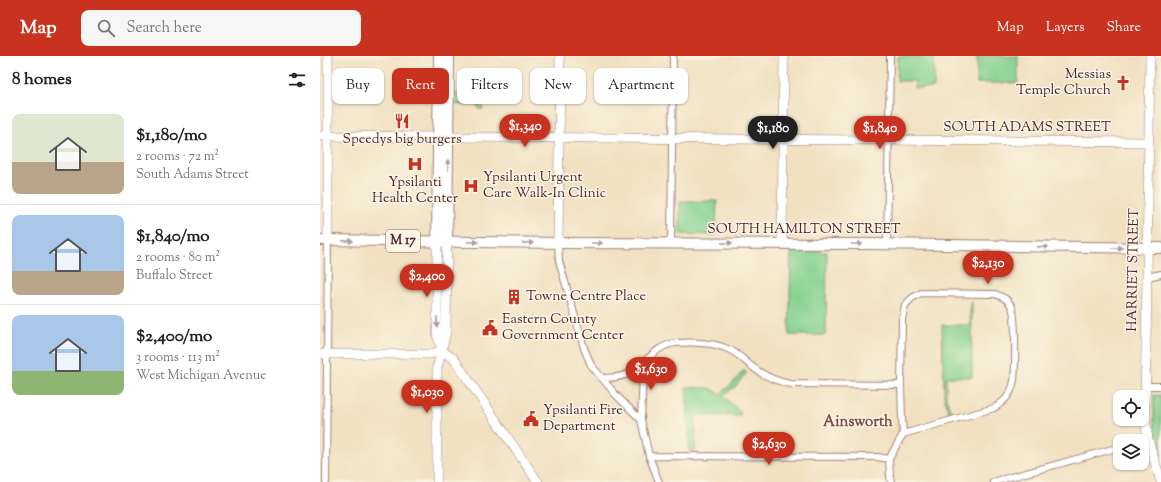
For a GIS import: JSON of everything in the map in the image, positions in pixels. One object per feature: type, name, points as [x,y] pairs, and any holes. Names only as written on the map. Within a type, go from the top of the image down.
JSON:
[{"type":"main road","points":[[439,56],[443,137],[442,241]]},
{"type":"main road","points":[[443,137],[449,56]]},
{"type":"main road","name":"M 17","points":[[324,240],[442,241]]},
{"type":"main road","name":"SOUTH HAMILTON STREET","points":[[442,241],[558,244],[887,244],[1161,248]]},
{"type":"street","points":[[326,482],[323,448],[324,136],[328,56]]},
{"type":"street","points":[[560,56],[559,261],[584,348],[591,365],[601,378],[641,420]]},
{"type":"street","points":[[671,243],[673,56]]},
{"type":"street","points":[[782,244],[784,56]]},
{"type":"street","points":[[887,244],[890,56]]},
{"type":"street","name":"HARRIET STREET","points":[[1145,434],[1150,56]]},
{"type":"street","name":"SOUTH ADAMS STREET","points":[[324,136],[1149,142]]},
{"type":"street","points":[[437,482],[437,368],[442,351],[437,334],[442,241]]},
{"type":"street","points":[[1147,276],[1161,274]]},
{"type":"street","points":[[891,482],[889,459],[903,434],[901,384],[902,319],[905,305],[912,298],[921,293],[995,294],[1006,298],[1012,307],[1015,318],[1015,372],[1014,384],[1003,403],[994,408],[903,434]]},
{"type":"street","points":[[601,378],[620,377],[629,373],[655,351],[676,343],[718,345],[739,355],[766,377],[779,382],[792,384],[901,384]]},
{"type":"street","points":[[324,354],[430,354],[442,351],[454,359],[538,482]]},
{"type":"street","points":[[646,360],[643,372],[641,420],[650,456],[659,482]]},
{"type":"street","points":[[1146,386],[1161,386]]},
{"type":"street","points":[[993,482],[1113,449]]},
{"type":"street","name":"HARRIET STREET","points":[[1149,450],[1161,482]]},
{"type":"street","points":[[650,456],[878,457],[889,459]]},
{"type":"green space","points":[[898,56],[934,56],[934,88],[915,88],[915,81],[897,81]]},
{"type":"green space","points":[[977,56],[1018,56],[1018,83],[977,83]]},
{"type":"green space","points":[[457,93],[457,104],[483,104],[483,109],[479,109],[478,105],[456,105],[455,97]]},
{"type":"green space","points":[[680,201],[717,201],[716,235],[680,234]]},
{"type":"green space","points":[[791,252],[827,252],[826,335],[789,335]]},
{"type":"green space","points":[[970,302],[972,302],[972,377],[946,377],[946,397],[951,412],[949,413],[944,396],[942,325],[970,325]]},
{"type":"green space","points":[[744,370],[746,373],[736,386],[723,396],[740,412],[740,416],[696,415],[695,451],[689,451],[686,387],[710,388],[720,394],[733,383]]},
{"type":"green space","points":[[1154,395],[1161,395],[1161,456],[1154,426]]},
{"type":"place","name":"Messias Temple Church","points":[[1123,83]]},
{"type":"place","name":"Speedys big burgers","points":[[402,121]]},
{"type":"place","name":"Ypsilanti Health Center","points":[[415,164]]},
{"type":"place","name":"Ypsilanti Urgent Care Walk-In Clinic","points":[[471,186]]},
{"type":"place","name":"Towne Centre Place","points":[[514,297]]},
{"type":"place","name":"Eastern County Government Center","points":[[490,328]]},
{"type":"place","name":"Ypsilanti Fire Department","points":[[531,419]]},
{"type":"district","name":"Ainsworth","points":[[858,422]]}]
